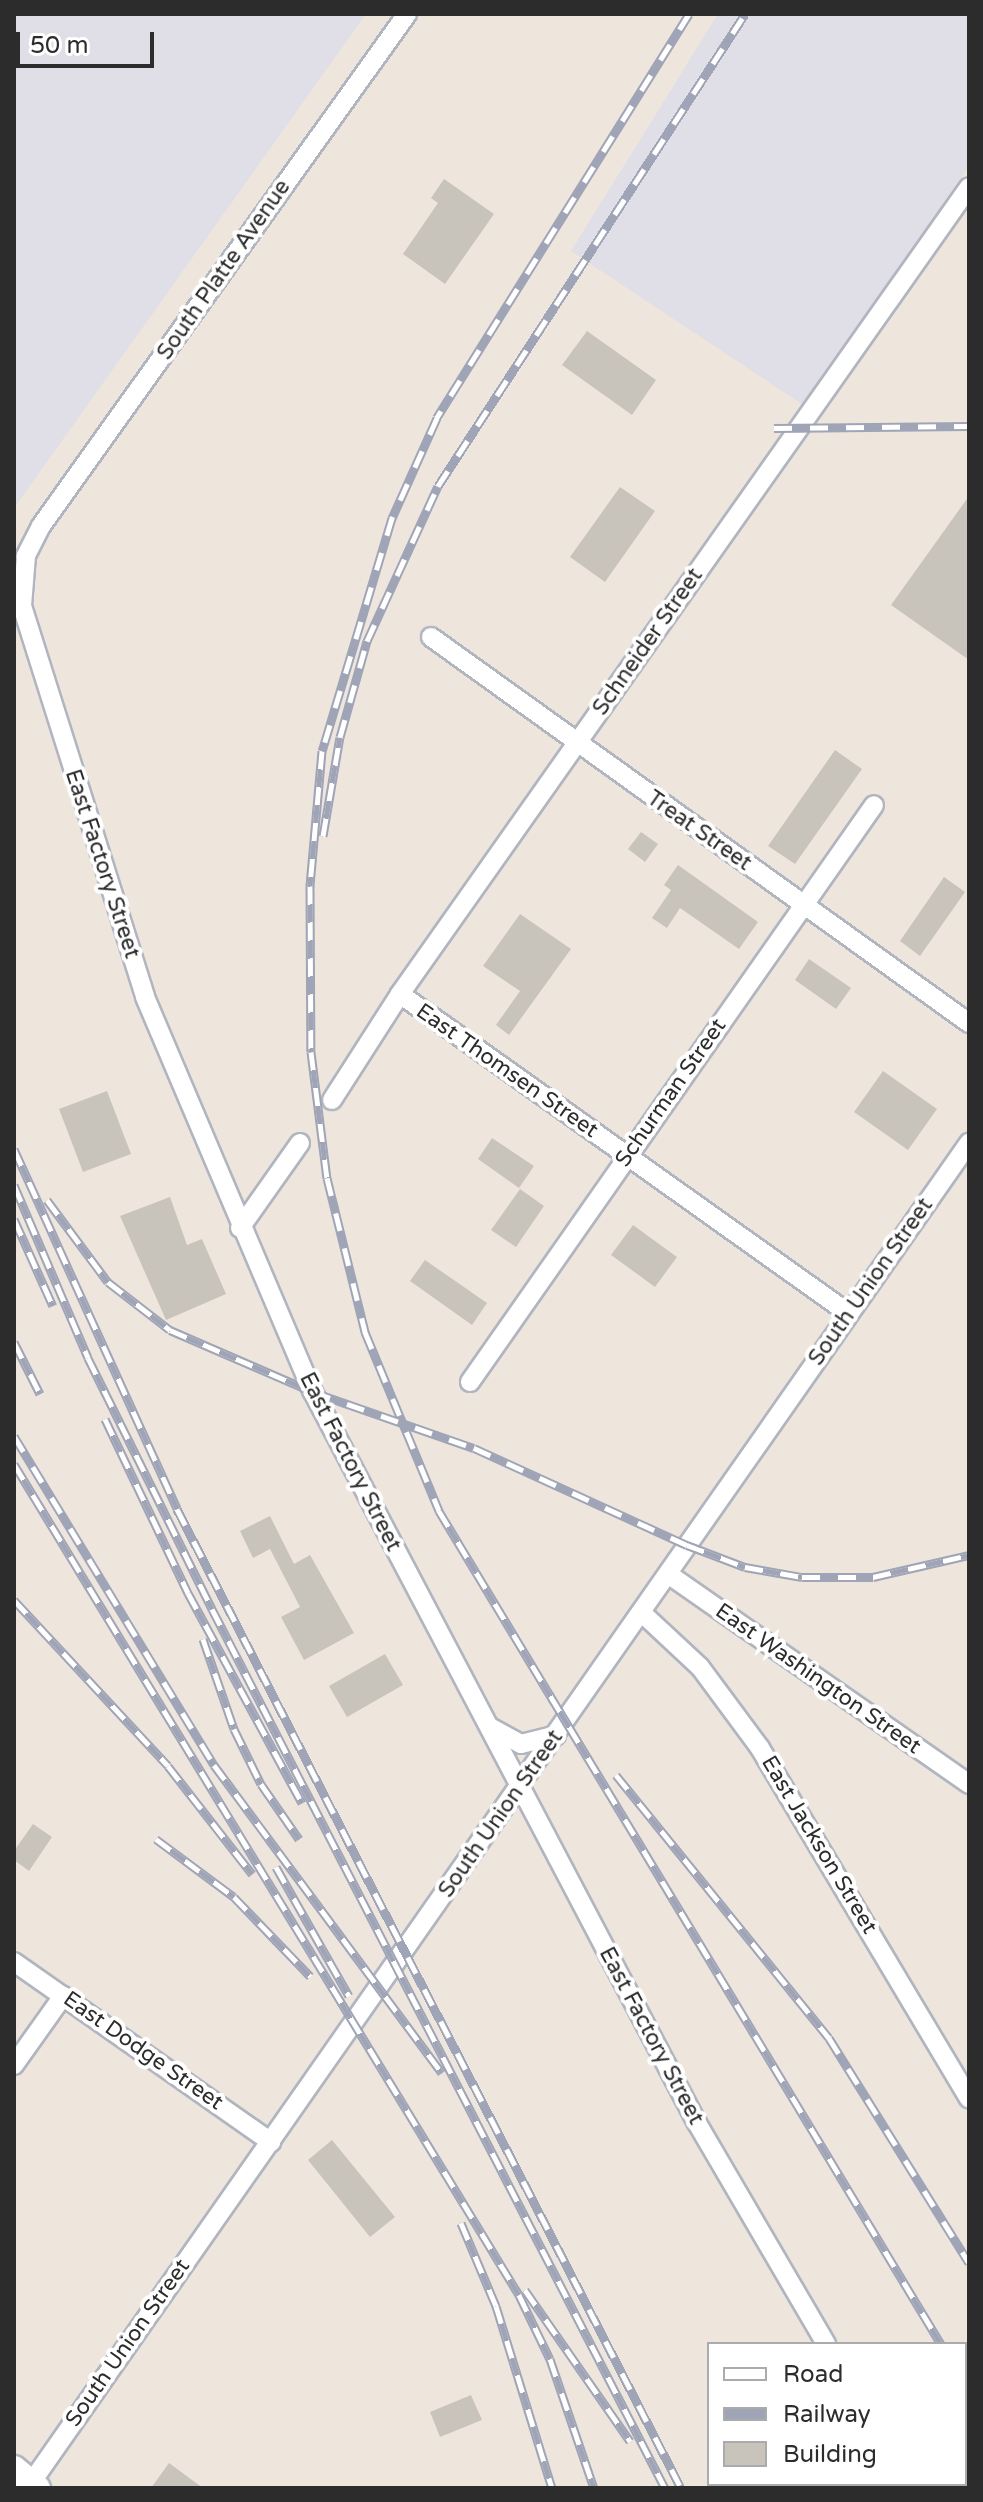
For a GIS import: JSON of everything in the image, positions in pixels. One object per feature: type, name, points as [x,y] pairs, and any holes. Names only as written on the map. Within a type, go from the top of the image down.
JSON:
[{"type":"street","name":"South Platte Avenue","points":[[41,526],[407,14]]},
{"type":"street","name":"Schneider Street","points":[[332,1100],[400,994],[969,187]]},
{"type":"street","name":"East Factory Street","points":[[41,526],[26,556],[22,606],[145,997],[240,1228],[313,1392],[519,1788],[739,2199],[825,2342]]},
{"type":"street","name":"Treat Street","points":[[431,637],[969,1023]]},
{"type":"street","name":"Schurman Street","points":[[470,1382],[874,805]]},
{"type":"street","name":"East Thomsen Street","points":[[400,994],[848,1313]]},
{"type":"street","points":[[240,1228],[300,1143]]},
{"type":"street","name":"South Union Street","points":[[27,2480],[271,2142],[969,1143]]},
{"type":"street","name":"East Washington Street","points":[[668,1574],[969,1784]]},
{"type":"street","name":"East Jackson Street","points":[[642,1613],[700,1667],[760,1748],[969,2098]]},
{"type":"street","points":[[484,1721],[521,1744],[556,1735]]},
{"type":"street","name":"East Dodge Street","points":[[14,1962],[271,2142]]},
{"type":"street","points":[[14,2065],[63,1996]]},
{"type":"shaded area","points":[[14,14],[366,14],[14,508]]},
{"type":"shaded area","points":[[718,14],[969,14],[969,166],[803,405],[571,251]]},
{"type":"building","points":[[444,179],[494,214],[445,284],[403,254],[438,203],[431,198]]},
{"type":"building","points":[[587,331],[656,380],[632,415],[562,365]]},
{"type":"building","points":[[620,487],[655,511],[605,582],[570,557]]},
{"type":"building","points":[[969,496],[969,660],[891,605]]},
{"type":"building","points":[[835,750],[862,769],[795,864],[768,846]]},
{"type":"building","points":[[641,832],[658,844],[645,862],[628,849]]},
{"type":"building","points":[[678,865],[758,922],[739,949],[680,908],[667,928],[652,918],[671,890],[664,885]]},
{"type":"building","points":[[944,877],[965,892],[920,956],[900,941]]},
{"type":"building","points":[[520,914],[571,949],[509,1035],[496,1025],[520,991],[483,966]]},
{"type":"building","points":[[809,959],[851,988],[836,1009],[795,980]]},
{"type":"building","points":[[883,1071],[937,1109],[908,1150],[854,1112]]},
{"type":"building","points":[[107,1091],[131,1154],[83,1172],[59,1109]]},
{"type":"building","points":[[492,1138],[534,1166],[519,1188],[478,1159]]},
{"type":"building","points":[[520,1189],[544,1206],[516,1247],[491,1230]]},
{"type":"building","points":[[170,1197],[187,1245],[202,1239],[226,1294],[166,1320],[120,1216]]},
{"type":"building","points":[[633,1225],[677,1257],[655,1287],[611,1255]]},
{"type":"building","points":[[425,1260],[487,1303],[472,1325],[410,1281]]},
{"type":"building","points":[[270,1516],[294,1564],[310,1555],[354,1633],[304,1660],[281,1617],[300,1607],[270,1549],[253,1558],[240,1531]]},
{"type":"building","points":[[385,1654],[403,1685],[347,1717],[329,1686]]},
{"type":"building","points":[[33,1824],[52,1837],[29,1871],[14,1860],[14,1851]]},
{"type":"building","points":[[332,2140],[395,2217],[370,2237],[308,2160]]},
{"type":"building","points":[[471,2395],[482,2420],[440,2437],[430,2412]]},
{"type":"building","points":[[169,2463],[203,2488],[151,2488]]},
{"type":"railway","points":[[689,14],[437,418],[392,518],[322,751],[310,886],[311,1052],[327,1178],[365,1332],[439,1511],[940,2342]]},
{"type":"railway","points":[[323,836],[340,737],[367,641],[438,486],[745,14]]},
{"type":"railway","points":[[774,428],[969,426]]},
{"type":"railway","points":[[14,1149],[177,1509],[681,2488]]},
{"type":"railway","points":[[14,1185],[88,1358],[212,1609],[665,2488]]},
{"type":"railway","points":[[47,1200],[108,1282],[170,1330],[313,1392],[474,1448],[687,1545],[745,1567],[802,1577],[873,1577],[969,1555]]},
{"type":"railway","points":[[14,1219],[53,1306]]},
{"type":"railway","points":[[14,1342],[40,1394]]},
{"type":"railway","points":[[105,1419],[188,1593],[302,1803]]},
{"type":"railway","points":[[14,1436],[214,1765],[442,2073]]},
{"type":"railway","points":[[14,1464],[519,2295],[550,2359],[594,2488]]},
{"type":"railway","points":[[14,1600],[168,1766],[252,1874]]},
{"type":"railway","points":[[203,1639],[234,1729],[261,1784],[299,1839]]},
{"type":"railway","points":[[616,1775],[829,2038],[969,2263]]},
{"type":"railway","points":[[156,1839],[234,1897],[310,1976]]},
{"type":"railway","points":[[276,1867],[349,1996]]},
{"type":"railway","points":[[461,2223],[496,2306],[552,2488]]},
{"type":"railway","points":[[525,2290],[630,2441]]},
{"type":"railway","points":[[967,2386],[969,2390]]}]
